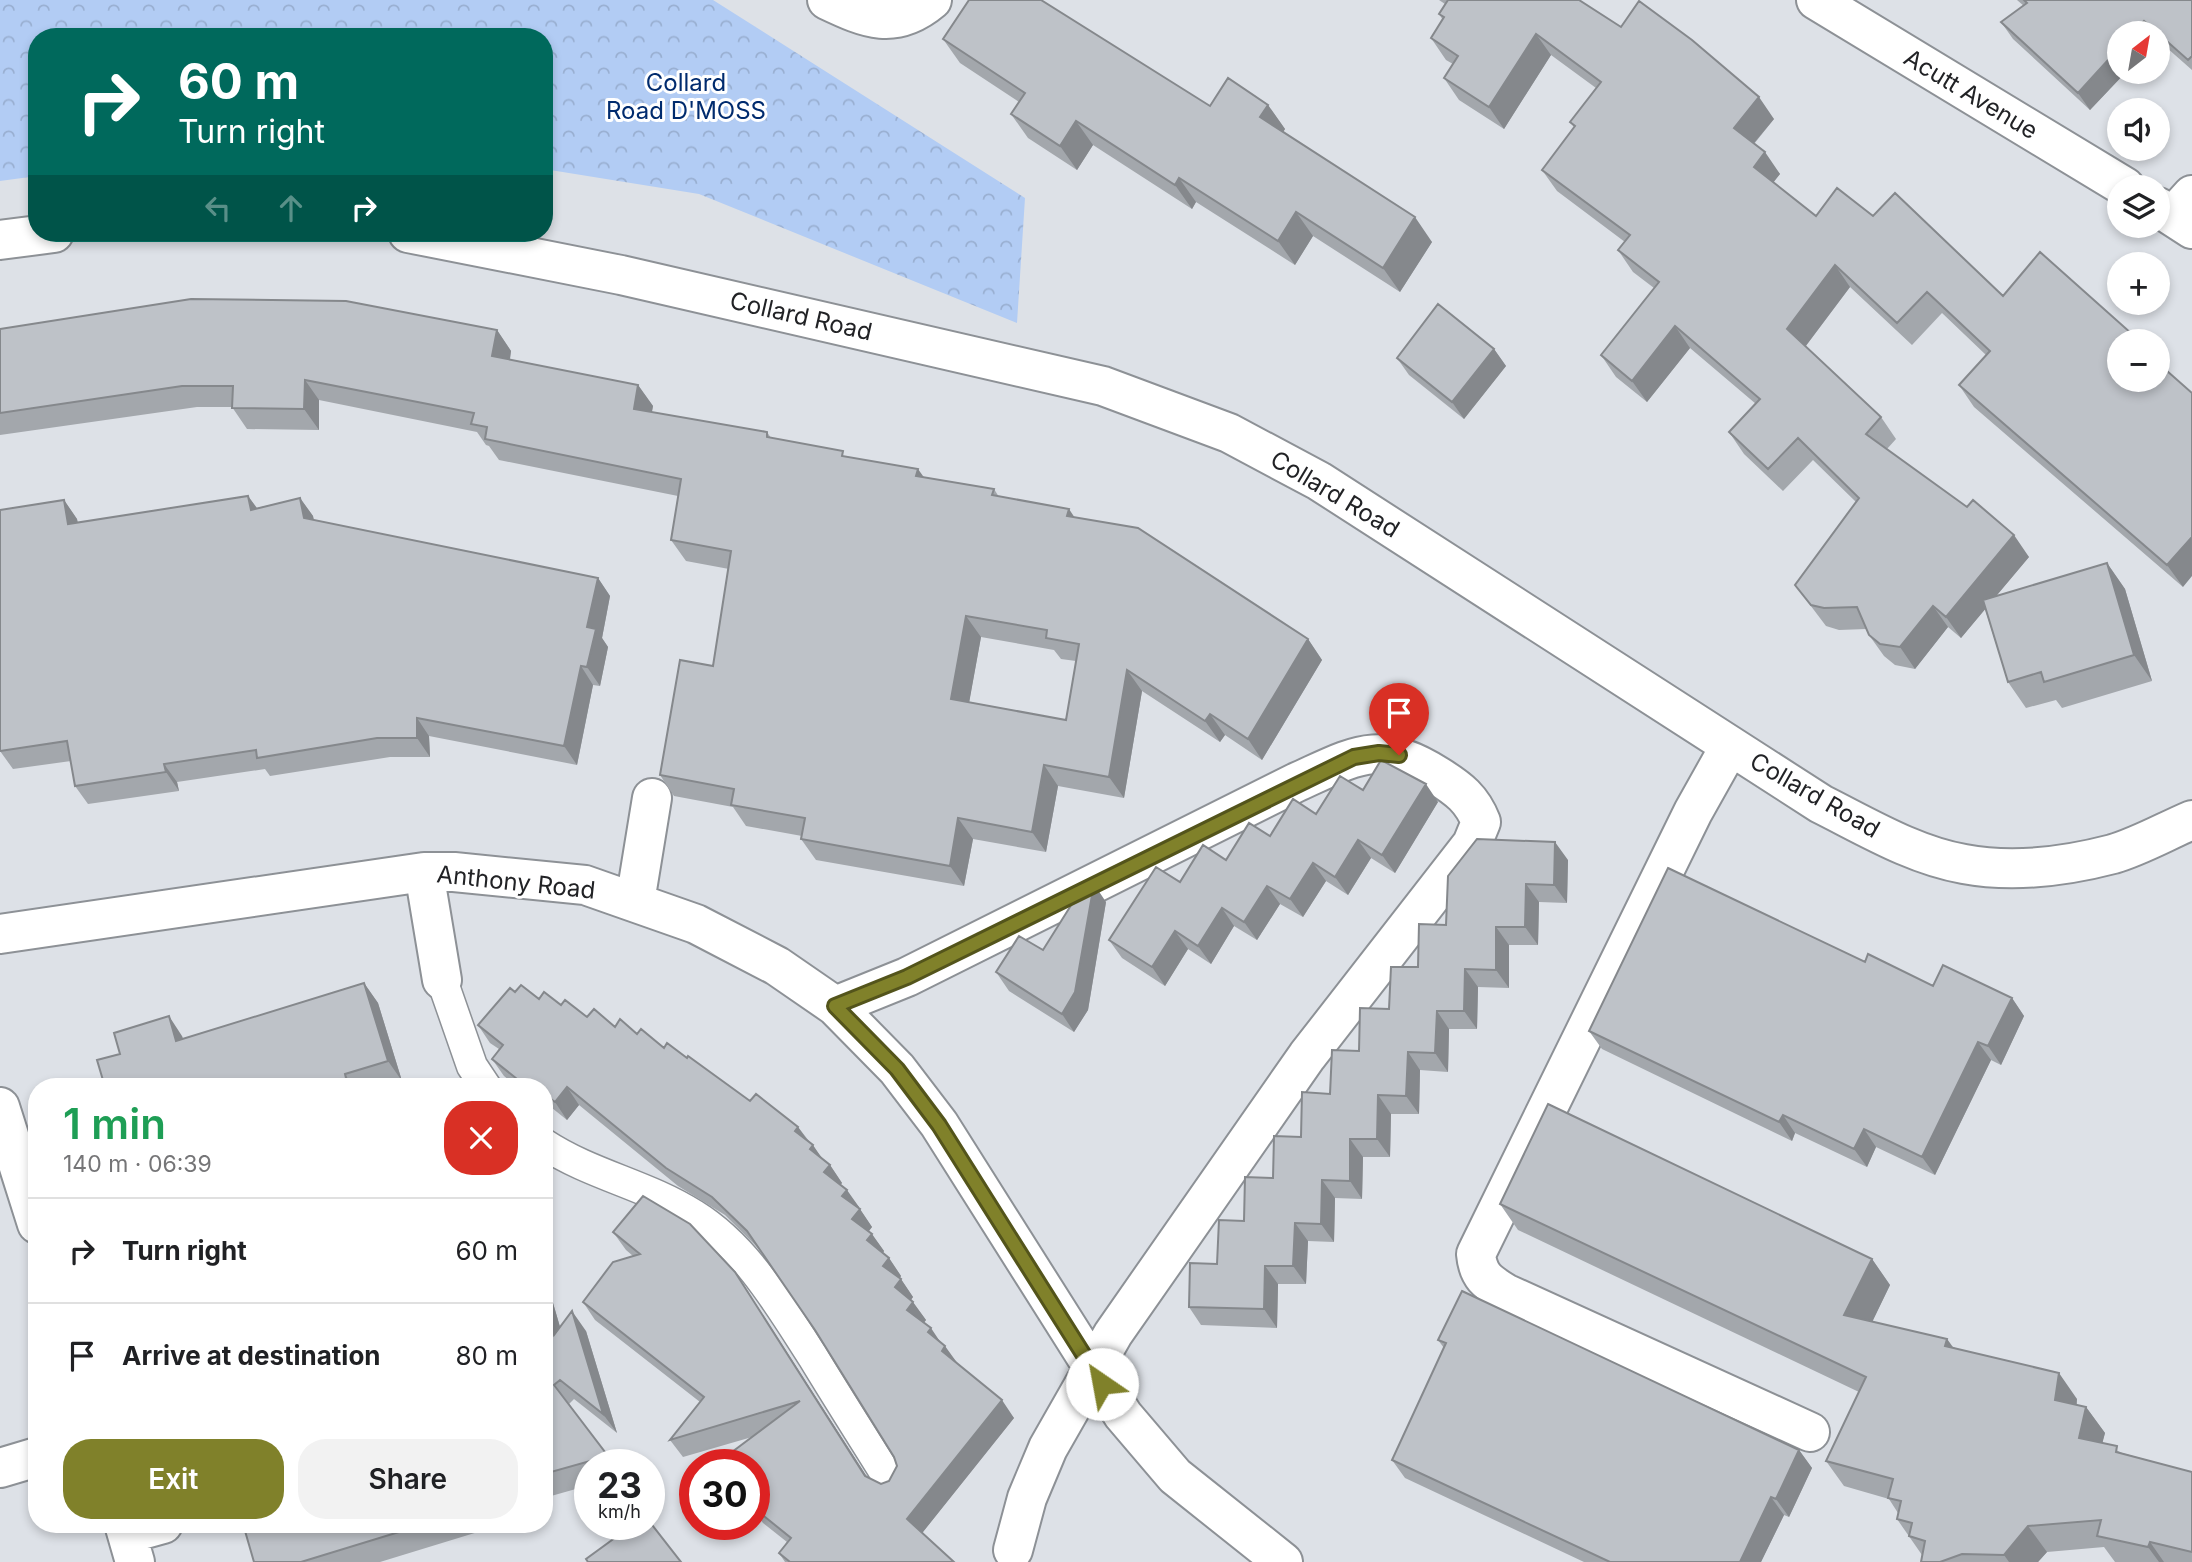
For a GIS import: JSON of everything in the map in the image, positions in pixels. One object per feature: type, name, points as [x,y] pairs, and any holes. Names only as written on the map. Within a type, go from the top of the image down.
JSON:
[{"type":"street","points":[[827,0],[859,15],[879,19],[907,16],[932,0]]},
{"type":"street","name":"Acutt Avenue","points":[[1816,0],[2107,176]]},
{"type":"street","points":[[0,240],[28,236]]},
{"type":"street","name":"Collard Road","points":[[454,242],[621,275],[1103,386],[1229,433],[1319,481],[1833,810],[1901,844],[1965,864],[2022,867],[2066,863],[2115,853],[2192,820]]},
{"type":"street","points":[[1730,746],[1693,812],[1476,1254],[1484,1281],[1505,1293],[1810,1432]]},
{"type":"street","points":[[835,1006],[907,977],[1238,811],[1354,757],[1379,753],[1399,755],[1462,791],[1475,807],[1481,822],[1472,844],[1307,1056],[1091,1368],[1048,1448],[1027,1498],[1014,1556]]},
{"type":"street","points":[[635,902],[652,798]]},
{"type":"street","points":[[424,872],[442,980]]},
{"type":"street","name":"Anthony Road","points":[[0,934],[424,872],[585,885],[696,924],[777,966],[835,1006],[897,1069],[939,1125],[1123,1415],[1175,1476],[1283,1562]]},
{"type":"street","points":[[0,1107],[28,1196]]},
{"type":"street","points":[[0,1468],[28,1460]]},
{"type":"lane","points":[[442,980],[472,1066],[480,1078]]},
{"type":"lane","points":[[553,1149],[593,1170],[653,1193],[695,1215],[734,1247],[778,1301],[892,1485]]},
{"type":"green space","name":"Collard Road D'MOSS","points":[[0,0],[713,0],[1025,198],[1017,323],[699,194],[553,170],[553,28],[28,28],[28,177],[0,181]]},
{"type":"building","points":[[969,0],[1041,0],[1210,106],[1228,78],[1268,105],[1260,117],[1415,217],[1383,268],[1296,212],[1278,241],[1179,178],[1175,185],[1076,121],[1060,146],[1011,114],[1025,93],[943,39]]},
{"type":"building","points":[[1448,0],[1579,0],[1621,27],[1639,1],[1692,40],[1759,97],[1734,128],[1765,152],[1754,167],[1816,216],[1837,188],[1873,216],[1895,193],[2003,296],[2040,252],[2107,312],[2107,315],[2111,315],[2126,329],[2107,329],[2107,392],[2170,392],[2170,374],[2192,393],[2192,537],[2167,565],[1959,385],[1990,351],[1927,292],[1897,323],[1835,265],[1787,329],[1881,417],[1866,434],[1967,507],[1973,500],[2014,535],[1946,617],[1933,606],[1900,647],[1880,644],[1869,635],[1857,607],[1824,608],[1811,605],[1795,585],[1859,498],[1798,438],[1768,469],[1729,432],[1760,399],[1675,326],[1632,381],[1601,355],[1659,282],[1618,250],[1630,235],[1542,170],[1575,126],[1570,122],[1601,82],[1536,34],[1489,107],[1444,78],[1458,56],[1431,38],[1444,17],[1439,14]]},
{"type":"building","points":[[2024,0],[2192,0],[2192,56],[2188,60],[2170,44],[2170,21],[2107,21],[2107,61],[2078,93],[2001,22],[2027,3]]},
{"type":"building","points":[[191,299],[346,301],[497,330],[492,356],[638,385],[634,409],[767,432],[767,437],[843,451],[842,456],[918,469],[916,476],[994,489],[992,495],[1069,509],[1067,516],[1138,528],[1308,639],[1248,739],[1210,714],[1205,721],[1127,670],[1109,777],[1044,765],[1032,832],[958,818],[950,866],[801,839],[805,818],[731,805],[734,789],[660,775],[680,660],[713,666],[731,551],[671,540],[681,479],[485,439],[487,427],[471,424],[474,413],[305,380],[304,409],[232,408],[233,386],[182,386],[0,413],[0,329]],"holes":[[[966,616],[1047,630],[1046,638],[1079,644],[1066,720],[951,699]]]},
{"type":"building","points":[[1438,304],[1494,349],[1452,402],[1397,358]]},
{"type":"building","points":[[248,496],[251,510],[300,498],[304,518],[598,578],[587,627],[596,629],[587,667],[581,666],[564,746],[417,718],[417,738],[377,738],[257,758],[256,750],[164,764],[166,772],[75,786],[67,741],[0,751],[0,510],[64,500],[68,524]]},
{"type":"building","points":[[2107,563],[2134,655],[2044,682],[2041,672],[2008,682],[1983,600]]},
{"type":"building","points":[[1381,760],[1426,784],[1382,855],[1358,840],[1335,877],[1313,863],[1290,899],[1267,886],[1244,922],[1222,908],[1198,946],[1175,931],[1152,967],[1109,940],[1156,867],[1180,882],[1203,845],[1226,860],[1249,823],[1270,836],[1293,799],[1316,814],[1340,776],[1363,790]]},
{"type":"building","points":[[1477,839],[1555,842],[1554,885],[1526,884],[1525,927],[1496,927],[1496,970],[1465,969],[1464,1011],[1437,1011],[1435,1053],[1408,1052],[1406,1096],[1378,1095],[1377,1139],[1350,1139],[1350,1181],[1322,1180],[1321,1224],[1295,1223],[1293,1266],[1265,1266],[1264,1309],[1189,1307],[1190,1263],[1217,1264],[1219,1220],[1244,1221],[1245,1177],[1273,1178],[1274,1136],[1301,1137],[1302,1092],[1330,1094],[1332,1050],[1359,1051],[1360,1008],[1389,1009],[1391,967],[1418,967],[1419,924],[1446,925],[1448,876]]},
{"type":"building","points":[[1668,868],[1865,962],[1868,954],[1933,986],[1943,965],[2012,998],[1988,1046],[1978,1042],[1922,1157],[1864,1129],[1854,1149],[1783,1115],[1779,1122],[1589,1031]]},
{"type":"building","points":[[1094,884],[1075,992],[1062,1014],[996,972],[1019,936],[1043,950],[1080,891]]},
{"type":"building","points":[[364,983],[388,1061],[345,1074],[346,1078],[102,1078],[97,1060],[120,1054],[114,1033],[169,1016],[176,1041]]},
{"type":"building","points":[[521,985],[539,999],[544,992],[561,1005],[565,1000],[587,1017],[594,1009],[615,1027],[620,1019],[637,1034],[641,1029],[664,1048],[667,1043],[750,1101],[756,1094],[798,1127],[795,1131],[813,1145],[810,1149],[830,1165],[824,1172],[847,1190],[842,1196],[860,1209],[852,1219],[872,1234],[867,1240],[889,1258],[883,1266],[901,1279],[895,1287],[913,1302],[907,1310],[931,1328],[928,1332],[945,1346],[942,1351],[1002,1400],[907,1519],[954,1562],[790,1562],[779,1553],[791,1538],[770,1521],[770,1449],[736,1449],[800,1401],[670,1440],[704,1397],[583,1302],[613,1262],[640,1254],[613,1232],[643,1196],[690,1224],[735,1272],[865,1476],[881,1484],[889,1481],[897,1466],[815,1330],[747,1231],[712,1197],[666,1168],[567,1087],[555,1102],[553,1078],[516,1078],[492,1059],[503,1045],[478,1025],[510,988],[515,992]]},
{"type":"building","points":[[1548,1104],[1872,1259],[1844,1315],[1947,1339],[1945,1346],[2059,1373],[2055,1400],[2086,1407],[2079,1438],[2117,1446],[2116,1452],[2192,1472],[2192,1552],[2150,1542],[2148,1547],[2097,1536],[2101,1520],[2028,1526],[2004,1555],[1962,1554],[1940,1562],[1921,1562],[1925,1541],[1909,1536],[1912,1523],[1897,1519],[1901,1501],[1888,1498],[1893,1479],[1826,1461],[1866,1377],[1500,1204]]},
{"type":"building","points":[[1462,1291],[1799,1450],[1776,1499],[1771,1497],[1740,1562],[1610,1562],[1392,1460],[1446,1343],[1438,1340]]},
{"type":"building","points":[[572,1311],[603,1414],[560,1380],[554,1385],[603,1449],[574,1449],[574,1466],[553,1471],[553,1332],[554,1335]]},
{"type":"building","points":[[246,1533],[396,1533],[301,1562],[254,1562]]},
{"type":"building","points":[[612,1540],[664,1540],[681,1562],[588,1562],[586,1559]]},
{"type":"route","points":[[1102,1384],[939,1125],[897,1069],[835,1006],[907,977],[1297,782],[1354,757],[1379,753],[1399,755]]}]
